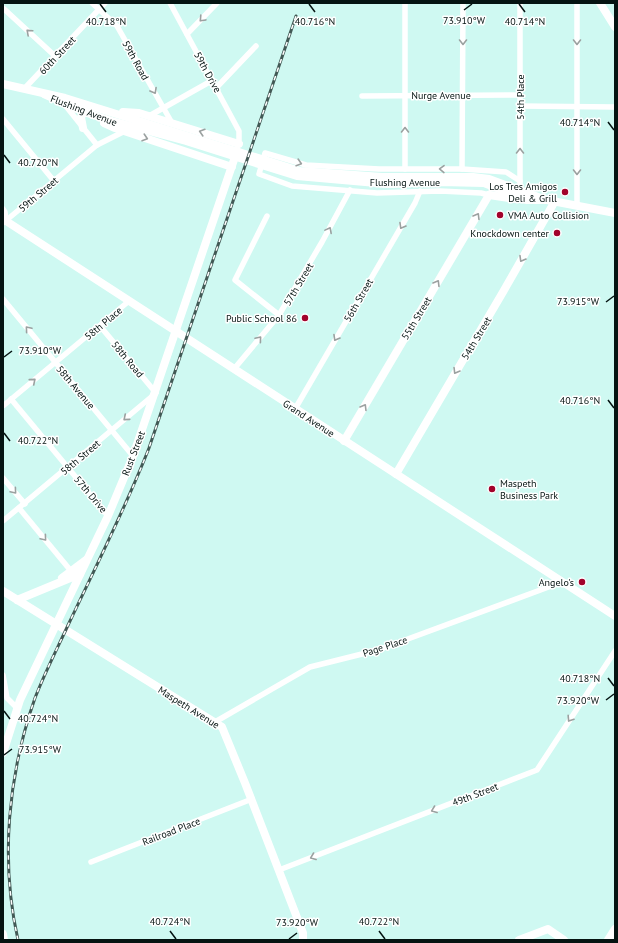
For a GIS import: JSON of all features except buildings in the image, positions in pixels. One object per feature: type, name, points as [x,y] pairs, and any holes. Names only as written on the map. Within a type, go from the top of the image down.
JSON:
[{"type":"main road","points":[[600,3],[615,27]]},
{"type":"main road","name":"Flushing Avenue","points":[[3,84],[44,94],[86,108],[98,117],[186,141],[297,176],[388,184],[441,182],[484,184],[527,200],[551,200]]},
{"type":"main road","name":"Flushing Avenue","points":[[44,94],[63,103],[86,108],[108,110],[290,169],[364,176],[489,178],[551,200],[615,213]]},
{"type":"main road","points":[[83,128],[81,117],[86,108]]},
{"type":"main road","points":[[108,110],[139,113],[239,146]]},
{"type":"main road","points":[[98,117],[106,124],[124,131],[233,165]]},
{"type":"main road","name":"Rust Street","points":[[3,753],[17,708],[108,516],[133,456],[177,332],[239,146]]},
{"type":"main road","points":[[489,195],[527,200]]},
{"type":"main road","name":"55th Street","points":[[344,441],[489,195]]},
{"type":"main road","name":"54th Street","points":[[396,474],[503,292],[551,200]]},
{"type":"main road","name":"Grand Avenue","points":[[4,221],[615,616]]},
{"type":"main road","points":[[53,584],[87,560]]},
{"type":"main road","points":[[3,598],[17,600],[80,574]]},
{"type":"main road","name":"Maspeth Avenue","points":[[3,591],[56,626],[222,727],[252,799],[303,933],[303,940]]},
{"type":"main road","points":[[519,940],[548,929],[564,940]]},
{"type":"main road","points":[[608,940],[615,929]]},
{"type":"main road","points":[[3,934],[4,940]]},
{"type":"street","name":"59th Road","points":[[92,3],[118,26],[172,123]]},
{"type":"street","name":"60th Street","points":[[24,89],[105,3]]},
{"type":"street","name":"59th Drive","points":[[170,3],[217,87],[239,131],[239,146]]},
{"type":"street","points":[[187,34],[217,3]]},
{"type":"street","points":[[405,3],[405,169]]},
{"type":"street","points":[[462,169],[463,3]]},
{"type":"street","name":"54th Place","points":[[520,3],[520,190]]},
{"type":"street","points":[[577,3],[577,205]]},
{"type":"street","points":[[3,8],[56,56]]},
{"type":"street","points":[[217,87],[256,46]]},
{"type":"street","points":[[149,116],[213,80]]},
{"type":"street","name":"Nurge Avenue","points":[[362,96],[520,95]]},
{"type":"street","points":[[63,103],[97,145]]},
{"type":"street","points":[[520,106],[615,107]]},
{"type":"street","points":[[3,119],[54,181]]},
{"type":"street","name":"59th Street","points":[[4,221],[97,145],[132,127]]},
{"type":"street","name":"Flushing Avenue","points":[[489,195],[468,192],[377,191],[292,186],[259,174],[259,172],[265,153],[306,165],[379,171],[405,169],[462,169],[506,172],[520,181]]},
{"type":"street","points":[[377,191],[379,171]]},
{"type":"street","name":"57th Street","points":[[234,369],[280,315],[350,190]]},
{"type":"street","name":"56th Street","points":[[295,409],[415,203],[420,191]]},
{"type":"street","points":[[3,209],[5,212],[4,221]]},
{"type":"street","points":[[267,216],[235,280],[280,315]]},
{"type":"street","name":"58th Avenue","points":[[3,299],[133,456]]},
{"type":"street","name":"58th Place","points":[[3,406],[129,301]]},
{"type":"street","name":"58th Road","points":[[100,326],[156,393]]},
{"type":"street","name":"58th Street","points":[[3,521],[156,393]]},
{"type":"street","name":"57th Drive","points":[[12,399],[108,516]]},
{"type":"street","points":[[3,478],[25,504]]},
{"type":"street","points":[[19,508],[71,571]]},
{"type":"street","name":"Page Place","points":[[215,722],[310,667],[378,650],[562,582]]},
{"type":"street","name":"49th Street","points":[[279,870],[537,770],[615,651]]},
{"type":"street","points":[[3,675],[7,698],[17,708]]},
{"type":"street","name":"Railroad Place","points":[[91,862],[252,799]]},
{"type":"railway","points":[[18,940],[12,910],[8,849],[13,787],[18,757],[26,727],[43,679],[121,514],[149,448],[296,16]]},
{"type":"place","name":"Los Tres Amigos Deli & Grill","points":[[565,192]]},
{"type":"place","name":"VMA Auto Collision","points":[[500,215]]},
{"type":"place","name":"Knockdown center","points":[[557,233]]},
{"type":"place","name":"Public School 86","points":[[305,318]]},
{"type":"place","name":"Maspeth Business Park","points":[[492,489]]},
{"type":"place","name":"Angelo's","points":[[582,582]]}]
